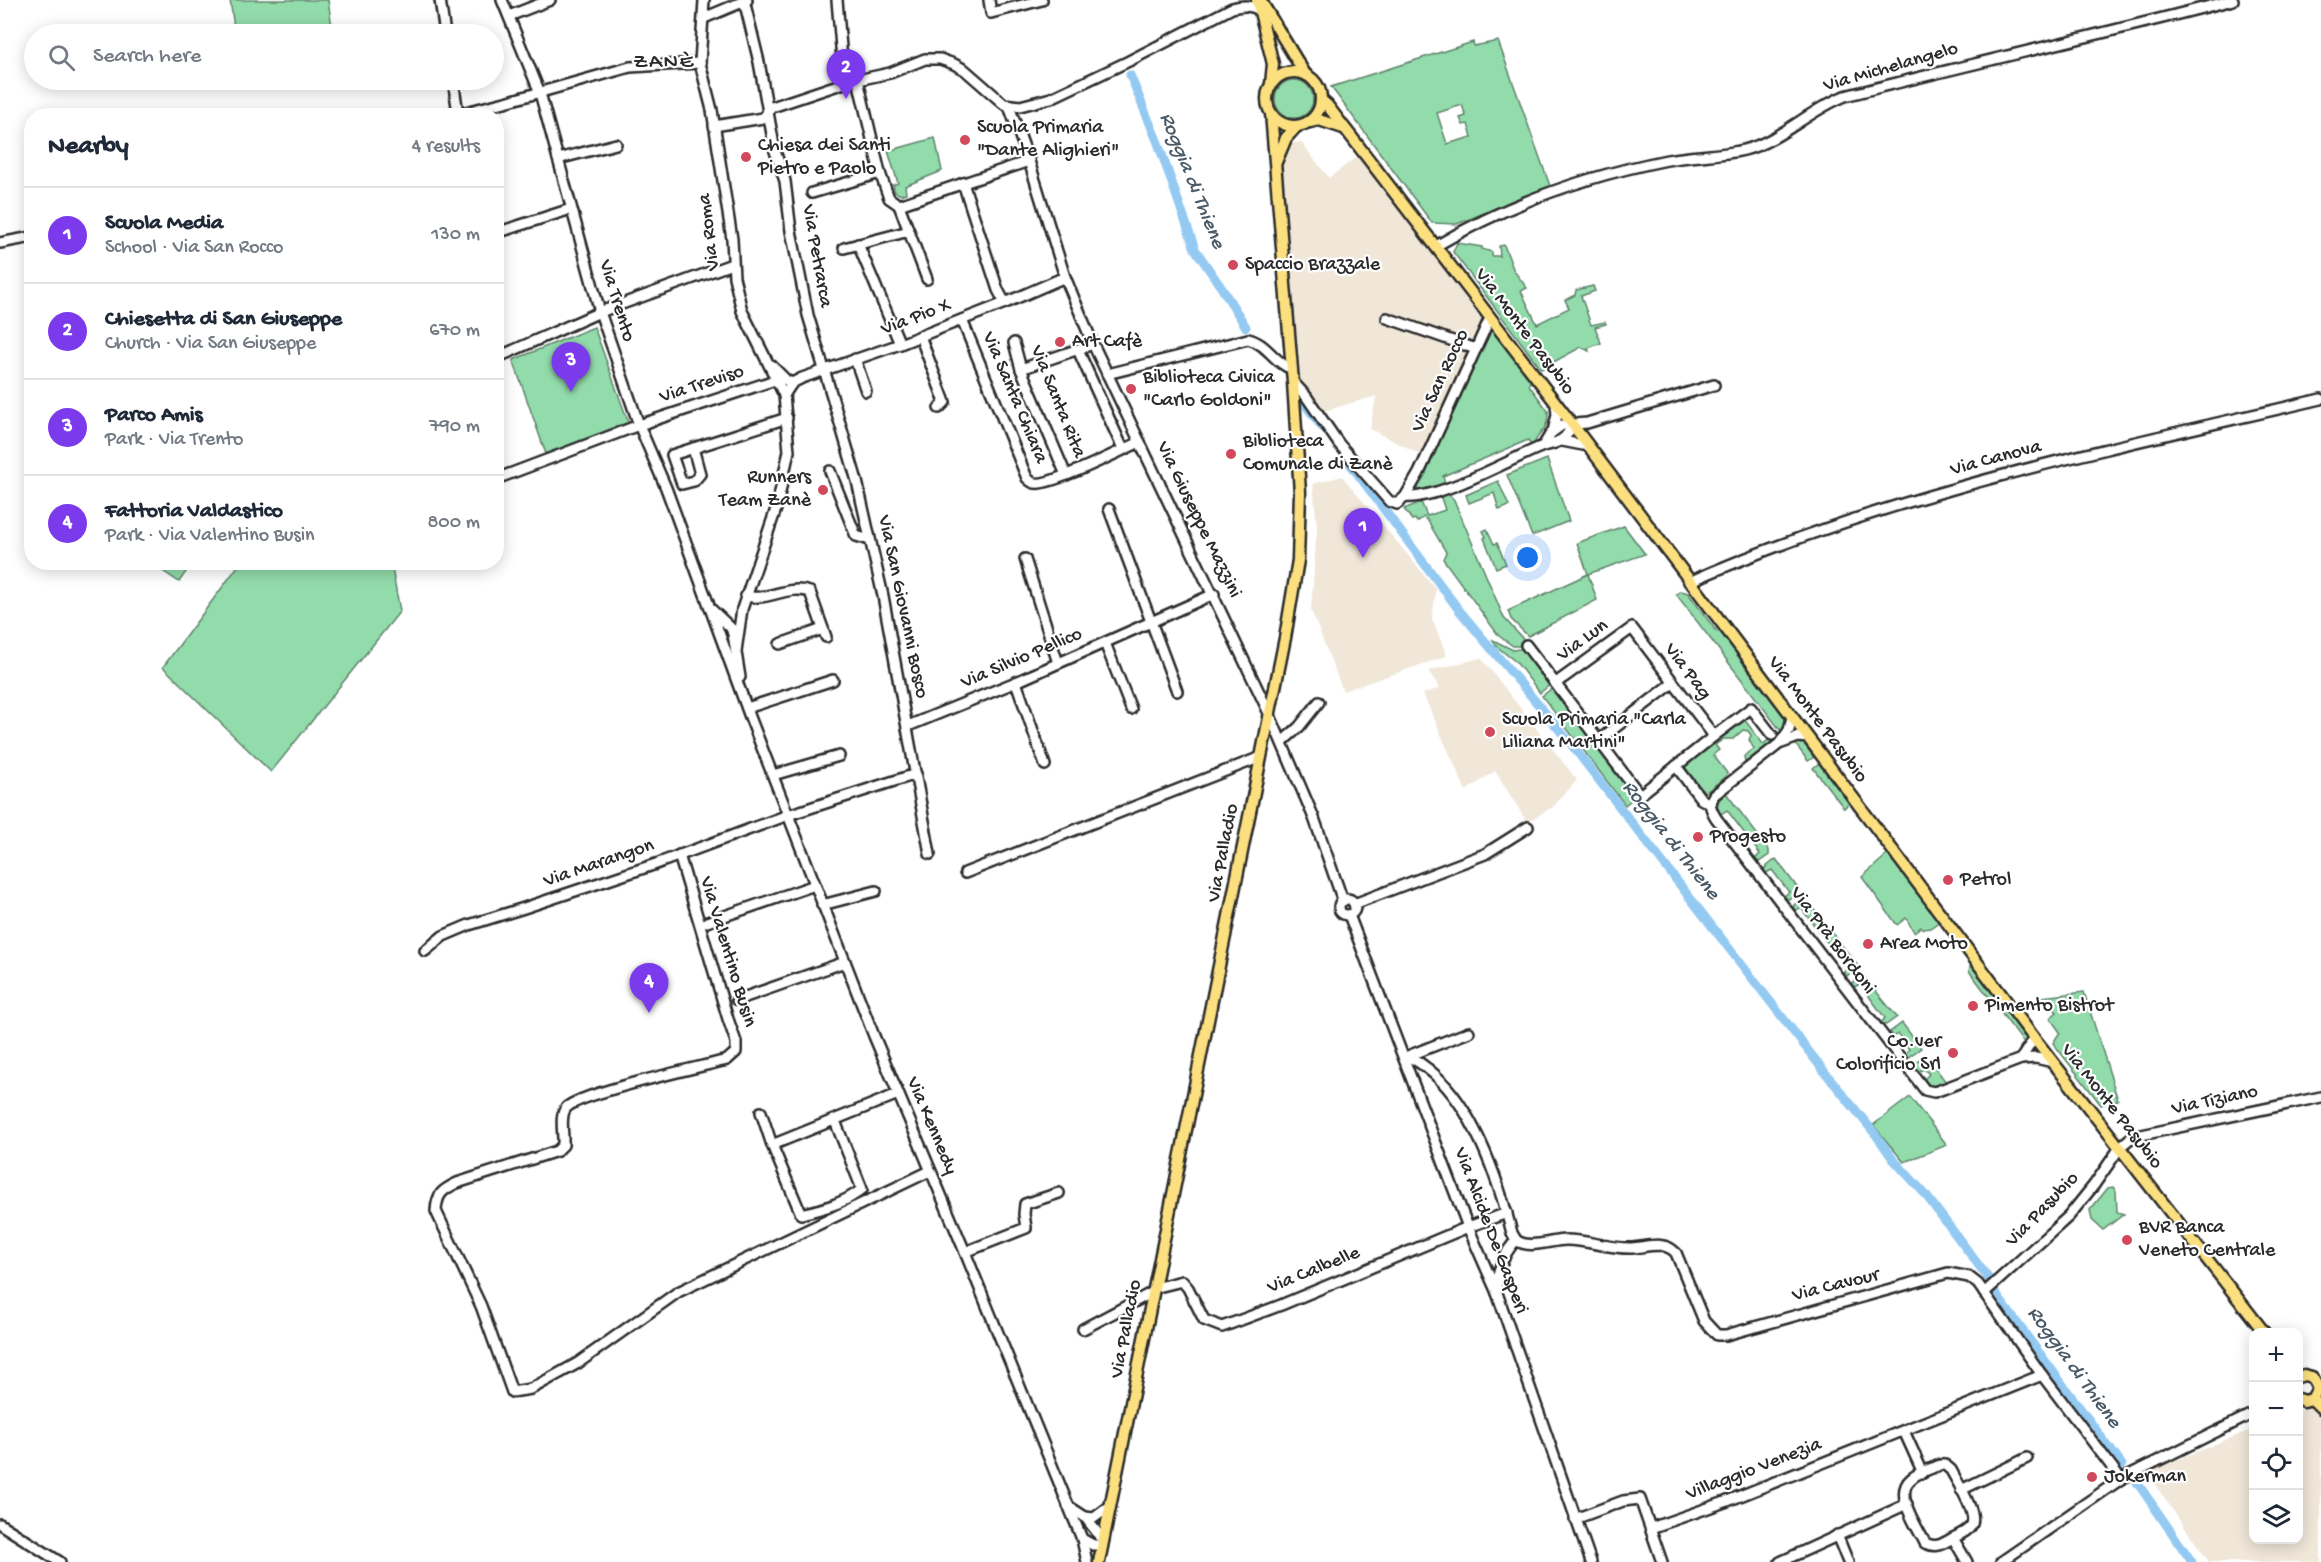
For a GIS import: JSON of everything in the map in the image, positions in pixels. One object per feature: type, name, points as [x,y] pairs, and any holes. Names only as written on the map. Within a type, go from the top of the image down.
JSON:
[{"type":"main road","points":[[1261,3],[1305,74],[1317,84],[1321,100],[1320,108],[1308,122]]},
{"type":"main road","points":[[1261,3],[1274,64],[1267,99],[1271,113],[1283,123],[1297,126]]},
{"type":"main road","points":[[1270,50],[1282,47],[1290,49]]},
{"type":"main road","points":[[1271,85],[1282,75],[1290,72],[1305,74]]},
{"type":"main road","name":"Via Monte Pasubio","points":[[1321,100],[1328,105],[1572,424],[2034,1038],[2121,1146],[2182,1229],[2261,1328]]},
{"type":"main road","name":"Via Palladio","points":[[1099,1562],[1261,757],[1298,560],[1300,494],[1271,113]]},
{"type":"main road","points":[[1275,165],[1286,138],[1297,126],[1319,120],[1344,128]]},
{"type":"main road","points":[[2303,1376],[2308,1375],[2319,1382],[2317,1392],[2312,1399],[2303,1401]]},
{"type":"main road","points":[[2312,1399],[2321,1408]]},
{"type":"street","points":[[440,0],[444,24]]},
{"type":"street","name":"Via Trento","points":[[502,0],[540,93],[600,312],[639,425],[666,488],[725,650]]},
{"type":"street","points":[[509,16],[550,0]]},
{"type":"street","name":"Via Roma","points":[[704,0],[700,63],[714,126],[732,239],[732,264],[742,310],[784,395],[789,451],[777,506],[742,609],[736,651]]},
{"type":"street","points":[[704,18],[745,0]]},
{"type":"street","name":"Via Petrarca","points":[[745,0],[775,151],[785,181],[791,231],[808,315],[823,370]]},
{"type":"street","points":[[837,0],[844,83]]},
{"type":"street","points":[[989,0],[991,13],[1042,0]]},
{"type":"street","name":"Via Michelangelo","points":[[1436,246],[1482,222],[1545,194],[1617,171],[1670,159],[1745,150],[1764,143],[1817,108],[1845,96],[2116,31],[2233,0]]},
{"type":"street","points":[[714,126],[763,118],[772,107],[844,83],[890,73],[925,59],[940,59],[965,70],[999,100],[1009,106],[1020,106],[1051,98],[1245,2],[1253,7],[1261,3]]},
{"type":"street","points":[[479,108],[630,67],[700,63]]},
{"type":"street","points":[[858,80],[880,173],[889,198],[899,205],[927,279]]},
{"type":"street","points":[[453,90],[454,108]]},
{"type":"street","name":"Via Giuseppe Mazzini","points":[[1009,106],[1029,161],[1065,277],[1093,344],[1269,712]]},
{"type":"street","points":[[558,159],[616,144]]},
{"type":"street","points":[[899,205],[1029,161]]},
{"type":"street","points":[[812,193],[880,173]]},
{"type":"street","points":[[963,183],[998,290],[1005,303]]},
{"type":"street","points":[[504,230],[571,209]]},
{"type":"street","points":[[844,248],[909,231]]},
{"type":"street","points":[[0,243],[24,238]]},
{"type":"street","points":[[858,244],[900,344]]},
{"type":"street","points":[[504,354],[600,312],[732,264]]},
{"type":"street","name":"Via Pio X","points":[[792,382],[900,344],[1065,277]]},
{"type":"street","points":[[1387,318],[1476,349]]},
{"type":"street","name":"Via San Rocco","points":[[1405,497],[1419,473],[1490,318]]},
{"type":"street","name":"Via Santa Chiara","points":[[962,320],[1027,478],[1034,483],[1043,483],[1066,475],[1140,442]]},
{"type":"street","points":[[920,336],[945,402],[939,408]]},
{"type":"street","points":[[1107,374],[1248,339],[1261,344],[1281,365],[1292,369]]},
{"type":"street","name":"Via Santa Rita","points":[[1014,343],[1021,369],[1066,475]]},
{"type":"street","points":[[1021,369],[1093,344]]},
{"type":"street","points":[[1078,350],[1123,449]]},
{"type":"street","points":[[855,359],[866,391]]},
{"type":"street","name":"Via Roma","points":[[769,363],[786,380],[792,382]]},
{"type":"street","name":"Via San Giovanni Bosco","points":[[823,370],[857,481],[883,596],[930,854]]},
{"type":"street","name":"Via Treviso","points":[[504,476],[639,425],[775,380]]},
{"type":"street","points":[[784,395],[792,382]]},
{"type":"street","points":[[1293,382],[1306,396],[1339,444],[1389,501],[1397,504],[1405,497],[1417,497],[1451,486],[1543,446],[1562,441],[1588,446]]},
{"type":"street","points":[[1543,446],[1552,433],[1562,425],[1587,423],[1714,386]]},
{"type":"street","name":"Via Canova","points":[[1689,582],[1739,560],[1967,484],[2321,399]]},
{"type":"street","points":[[1552,433],[1557,415],[1556,404]]},
{"type":"street","points":[[682,484],[672,455],[787,418]]},
{"type":"street","points":[[1562,441],[1572,424]]},
{"type":"street","points":[[666,488],[694,481],[700,474],[693,448]]},
{"type":"street","points":[[830,471],[856,536],[870,540]]},
{"type":"street","points":[[1109,509],[1177,691]]},
{"type":"street","points":[[1025,559],[1058,663]]},
{"type":"street","points":[[746,597],[761,598],[790,590],[810,592],[824,633],[780,644]]},
{"type":"street","name":"Via Silvio Pellico","points":[[908,726],[1017,682],[1214,594]]},
{"type":"street","name":"Via Trento","points":[[711,608],[728,625],[733,634],[736,651]]},
{"type":"street","name":"Via Roma","points":[[719,632],[721,628],[734,622],[742,609]]},
{"type":"street","name":"Via Pag","points":[[1632,628],[1714,736]]},
{"type":"street","name":"Via Lun","points":[[1556,683],[1632,628]]},
{"type":"street","points":[[1105,643],[1131,709]]},
{"type":"street","points":[[1526,645],[1640,795],[1751,708],[1772,735]]},
{"type":"street","points":[[725,650],[730,653],[736,651]]},
{"type":"street","name":"Via Kennedy","points":[[725,650],[822,905],[1082,1539],[1087,1562]]},
{"type":"street","name":"Via Kennedy","points":[[736,651],[746,706]]},
{"type":"street","points":[[746,706],[833,680]]},
{"type":"street","points":[[1017,682],[1045,765]]},
{"type":"street","points":[[1599,740],[1673,683]]},
{"type":"street","points":[[1282,742],[1299,727],[1320,702]]},
{"type":"street","name":"Via Alcide De Gasperi","points":[[1269,712],[1314,818],[1343,901],[1340,904],[1340,910],[1343,914],[1349,915],[1406,1056],[1468,1227],[1497,1293],[1591,1562]]},
{"type":"street","points":[[1710,804],[1714,795],[1779,744],[1789,730],[1792,717]]},
{"type":"street","points":[[1779,744],[1798,737],[1808,738]]},
{"type":"street","points":[[773,775],[839,756]]},
{"type":"street","points":[[965,873],[1261,757]]},
{"type":"street","name":"Via Prà Bordoni","points":[[1676,766],[1701,799],[1710,804],[1711,811],[1716,818],[1925,1090],[1934,1092],[2021,1059],[2036,1058],[2053,1062]]},
{"type":"street","name":"Via Marangon","points":[[425,951],[443,936],[469,925],[679,855],[788,815],[916,774]]},
{"type":"street","points":[[1354,904],[1485,854],[1528,827]]},
{"type":"street","name":"Via Valentino Busin","points":[[679,855],[736,1042],[736,1052],[732,1057],[597,1094],[567,1107],[563,1114],[563,1145],[557,1151],[457,1183],[441,1191],[437,1197],[436,1211],[481,1306],[512,1392],[531,1389],[578,1363],[678,1292],[930,1171]]},
{"type":"street","points":[[707,922],[815,885]]},
{"type":"street","points":[[822,905],[876,891]]},
{"type":"street","points":[[1343,901],[1350,900],[1354,904],[1354,910],[1349,915]]},
{"type":"street","points":[[738,1000],[845,962]]},
{"type":"street","points":[[1406,1056],[1469,1032]]},
{"type":"street","points":[[2021,1059],[2034,1038]]},
{"type":"street","points":[[1406,1056],[1436,1075],[1460,1102],[1490,1166],[1516,1240],[1503,1256],[1498,1268],[1497,1293]]},
{"type":"street","points":[[772,1145],[898,1094]]},
{"type":"street","name":"Via Tiziano","points":[[2121,1146],[2132,1137],[2321,1097]]},
{"type":"street","points":[[761,1112],[772,1145],[801,1214],[854,1196],[862,1189],[835,1121]]},
{"type":"street","name":"Via Pasubio","points":[[1984,1293],[2069,1216],[2121,1146]]},
{"type":"street","points":[[965,1252],[1026,1228],[1025,1204],[1059,1193]]},
{"type":"street","name":"Via Calbelle","points":[[1154,1290],[1182,1281],[1204,1320],[1222,1327],[1507,1213]]},
{"type":"street","name":"Via Cavour","points":[[1516,1240],[1528,1245],[1572,1240],[1630,1248],[1663,1245],[1671,1248],[1676,1253],[1704,1321],[1717,1335],[1726,1335],[1947,1274],[1969,1277],[1984,1293],[2042,1375],[2121,1479]]},
{"type":"street","points":[[1083,1329],[1154,1290]]},
{"type":"street","name":"Villaggio Venezia","points":[[1651,1528],[1904,1431],[2042,1375]]},
{"type":"street","points":[[2001,1562],[2121,1479],[2249,1415]]},
{"type":"street","points":[[1904,1431],[1923,1473]]},
{"type":"street","points":[[1962,1490],[2027,1458]]},
{"type":"street","points":[[1945,1465],[1951,1470],[1962,1490],[1973,1514],[1973,1523],[1969,1529],[1940,1546],[1932,1547],[1925,1543],[1903,1494],[1905,1485],[1912,1477],[1945,1465]]},
{"type":"street","points":[[1575,1519],[1623,1501],[1640,1498],[1662,1562]]},
{"type":"street","points":[[1780,1562],[1907,1504]]},
{"type":"street","points":[[1068,1506],[1085,1517],[1103,1542],[1093,1545],[1082,1539]]},
{"type":"street","points":[[1085,1517],[1094,1518],[1110,1506]]},
{"type":"street","points":[[0,1524],[60,1562]]},
{"type":"street","points":[[1837,1535],[1848,1562]]},
{"type":"street","points":[[1953,1538],[1967,1562]]},
{"type":"shaded area","points":[[1301,142],[1329,178],[1359,155],[1483,318],[1425,457],[1370,429],[1376,396],[1321,412],[1301,384],[1281,167],[1288,143]]},
{"type":"shaded area","points":[[1342,476],[1436,589],[1432,619],[1447,656],[1343,691],[1311,610],[1317,528],[1313,484]]},
{"type":"shaded area","name":"Scuola Primaria \"Carla Liliana Martini\"","points":[[1481,658],[1577,780],[1553,807],[1527,822],[1495,771],[1466,791],[1423,694],[1440,688],[1428,671]]},
{"type":"shaded area","points":[[2321,1401],[2321,1562],[2209,1562],[2146,1472],[2249,1431],[2249,1544],[2303,1544],[2303,1409]]},
{"type":"green space","points":[[230,0],[328,0],[332,24],[234,24]]},
{"type":"green space","points":[[1498,41],[1550,186],[1457,224],[1432,223],[1331,87],[1473,42],[1474,46]],"holes":[[[1462,105],[1466,116],[1460,118],[1463,125],[1468,124],[1472,137],[1447,144],[1437,113]]]},
{"type":"green space","points":[[1294,80],[1308,85],[1313,99],[1308,113],[1294,118],[1280,113],[1275,99],[1280,85]]},
{"type":"green space","points":[[935,138],[942,171],[905,186],[906,193],[901,195],[895,192],[893,185],[898,183],[888,151]]},
{"type":"green space","points":[[1457,243],[1482,247],[1492,252],[1492,256],[1500,256],[1499,246],[1504,245],[1514,271],[1527,288],[1521,291],[1537,324],[1569,308],[1565,300],[1575,295],[1576,290],[1593,286],[1595,291],[1581,296],[1591,325],[1605,322],[1606,324],[1595,327],[1601,343],[1588,348],[1589,351],[1581,347],[1541,369],[1453,252]]},
{"type":"green space","points":[[594,327],[629,424],[546,454],[513,360]]},
{"type":"green space","points":[[1488,330],[1494,331],[1531,378],[1529,385],[1548,411],[1547,424],[1534,445],[1531,445],[1528,440],[1443,476],[1445,483],[1420,491],[1416,485]]},
{"type":"green space","points":[[1547,459],[1569,521],[1532,536],[1507,475]]},
{"type":"green space","points":[[1498,481],[1509,506],[1499,510],[1494,493],[1469,503],[1466,495]]},
{"type":"green space","points":[[1441,494],[1443,496],[1449,494],[1454,500],[1504,618],[1525,642],[1519,646],[1513,646],[1499,636],[1443,559],[1446,552],[1428,521],[1424,517],[1417,522],[1415,519],[1412,520],[1404,509],[1421,502],[1427,516],[1445,510]]},
{"type":"green space","points":[[1624,526],[1645,554],[1588,574],[1577,543]]},
{"type":"green space","points":[[1487,529],[1494,544],[1497,543],[1506,564],[1496,568],[1484,538],[1486,537],[1483,531]]},
{"type":"green space","points":[[161,570],[187,570],[179,582]]},
{"type":"green space","points":[[235,570],[392,570],[400,611],[271,772],[163,667]]},
{"type":"green space","points":[[1588,574],[1597,600],[1528,636],[1511,619],[1508,611]]},
{"type":"green space","points":[[1681,591],[1688,593],[1717,632],[1722,631],[1787,717],[1786,725],[1778,738],[1745,763],[1744,756],[1754,749],[1749,740],[1751,735],[1748,731],[1743,730],[1733,739],[1724,739],[1715,745],[1719,750],[1713,755],[1727,773],[1705,793],[1683,765],[1744,719],[1763,744],[1781,731],[1676,594]]},
{"type":"green space","points":[[1493,640],[1513,650],[1525,648],[1529,653],[1527,655],[1545,680],[1548,678],[1552,683],[1540,693],[1516,662],[1496,646]]},
{"type":"green space","points":[[1554,687],[1576,714],[1573,716],[1625,785],[1629,790],[1632,788],[1636,796],[1625,805],[1542,696]]},
{"type":"green space","points":[[1793,741],[1802,741],[1814,757],[1808,761]]},
{"type":"green space","points":[[1819,763],[1849,803],[1844,808],[1813,768]]},
{"type":"green space","points":[[1726,793],[1769,850],[1769,855],[1759,862],[1755,859],[1760,854],[1727,810],[1721,814],[1717,808],[1719,800]]},
{"type":"green space","points":[[1889,853],[1940,921],[1930,928],[1921,927],[1914,932],[1906,918],[1897,925],[1862,877]]},
{"type":"green space","points":[[1776,859],[1799,890],[1789,899],[1785,898],[1785,895],[1789,892],[1772,870],[1766,873],[1764,871]]},
{"type":"green space","points":[[1804,897],[1858,966],[1847,976],[1843,973],[1847,968],[1801,908],[1793,909],[1794,905]]},
{"type":"green space","points":[[1971,962],[2029,1037],[2028,1043],[2020,1053],[2020,1047],[2024,1043],[1969,971]]},
{"type":"green space","points":[[1863,975],[1897,1017],[1886,1025],[1881,1023],[1885,1018],[1860,984],[1854,987],[1852,985]]},
{"type":"green space","points":[[2084,992],[2118,1100],[2101,1105],[2053,1043],[2060,1032],[2050,1018],[2057,1012],[2041,997]]},
{"type":"green space","points":[[1902,1023],[1921,1048],[1908,1057],[1905,1054],[1909,1049],[1898,1034],[1892,1037],[1889,1035]]},
{"type":"green space","points":[[1925,1054],[1946,1082],[1933,1086],[1927,1084],[1924,1079],[1929,1074],[1924,1069],[1917,1072],[1914,1064]]},
{"type":"green space","points":[[1910,1097],[1947,1145],[1904,1162],[1873,1125]]},
{"type":"green space","points":[[2113,1187],[2116,1191],[2117,1212],[2124,1214],[2103,1230],[2092,1220],[2090,1210],[2108,1188]]},
{"type":"waterway","name":"Roggia di Thiene","points":[[1130,75],[1158,143],[1195,249],[1246,327]]},
{"type":"waterway","name":"Roggia di Thiene","points":[[1300,398],[1322,427]]},
{"type":"waterway","name":"Roggia di Thiene","points":[[1345,457],[1459,610],[1567,739],[1824,1071],[1893,1159],[1925,1194],[1989,1279]]},
{"type":"waterway","name":"Roggia di Thiene","points":[[1995,1293],[2122,1465]]},
{"type":"waterway","name":"Roggia di Thiene","points":[[2134,1478],[2192,1562]]},
{"type":"place","name":"Chiesetta di San Giuseppe","points":[[846,99]]},
{"type":"place","name":"Scuola Primaria \"Dante Alighieri\"","points":[[965,140]]},
{"type":"place","name":"Chiesa dei Santi Pietro e Paolo","points":[[746,157]]},
{"type":"place","name":"Spaccio Brazzale","points":[[1233,265]]},
{"type":"place","name":"Art Cafè","points":[[1060,342]]},
{"type":"place","name":"Biblioteca Civica \"Carlo Goldoni\"","points":[[1131,389]]},
{"type":"place","name":"Parco Amis","points":[[571,392]]},
{"type":"place","name":"Biblioteca Comunale di Zanè","points":[[1231,454]]},
{"type":"place","name":"Runners Team Zanè","points":[[823,490]]},
{"type":"place","name":"Scuola Media","points":[[1363,558]]},
{"type":"place","name":"Scuola Primaria \"Carla Liliana Martini\"","points":[[1490,732]]},
{"type":"place","name":"Progesto","points":[[1698,837]]},
{"type":"place","name":"Petrol","points":[[1948,880]]},
{"type":"place","name":"Area Moto","points":[[1868,944]]},
{"type":"place","name":"Pimento Bistrot","points":[[1973,1006]]},
{"type":"place","name":"Fattoria Valdastico","points":[[649,1013]]},
{"type":"place","name":"Co.ver Colorificio Srl","points":[[1953,1053]]},
{"type":"place","name":"BVR Banca Veneto Centrale","points":[[2127,1240]]},
{"type":"place","name":"Jokerman","points":[[2092,1477]]},
{"type":"district","name":"ZANÈ","points":[[664,63]]}]
